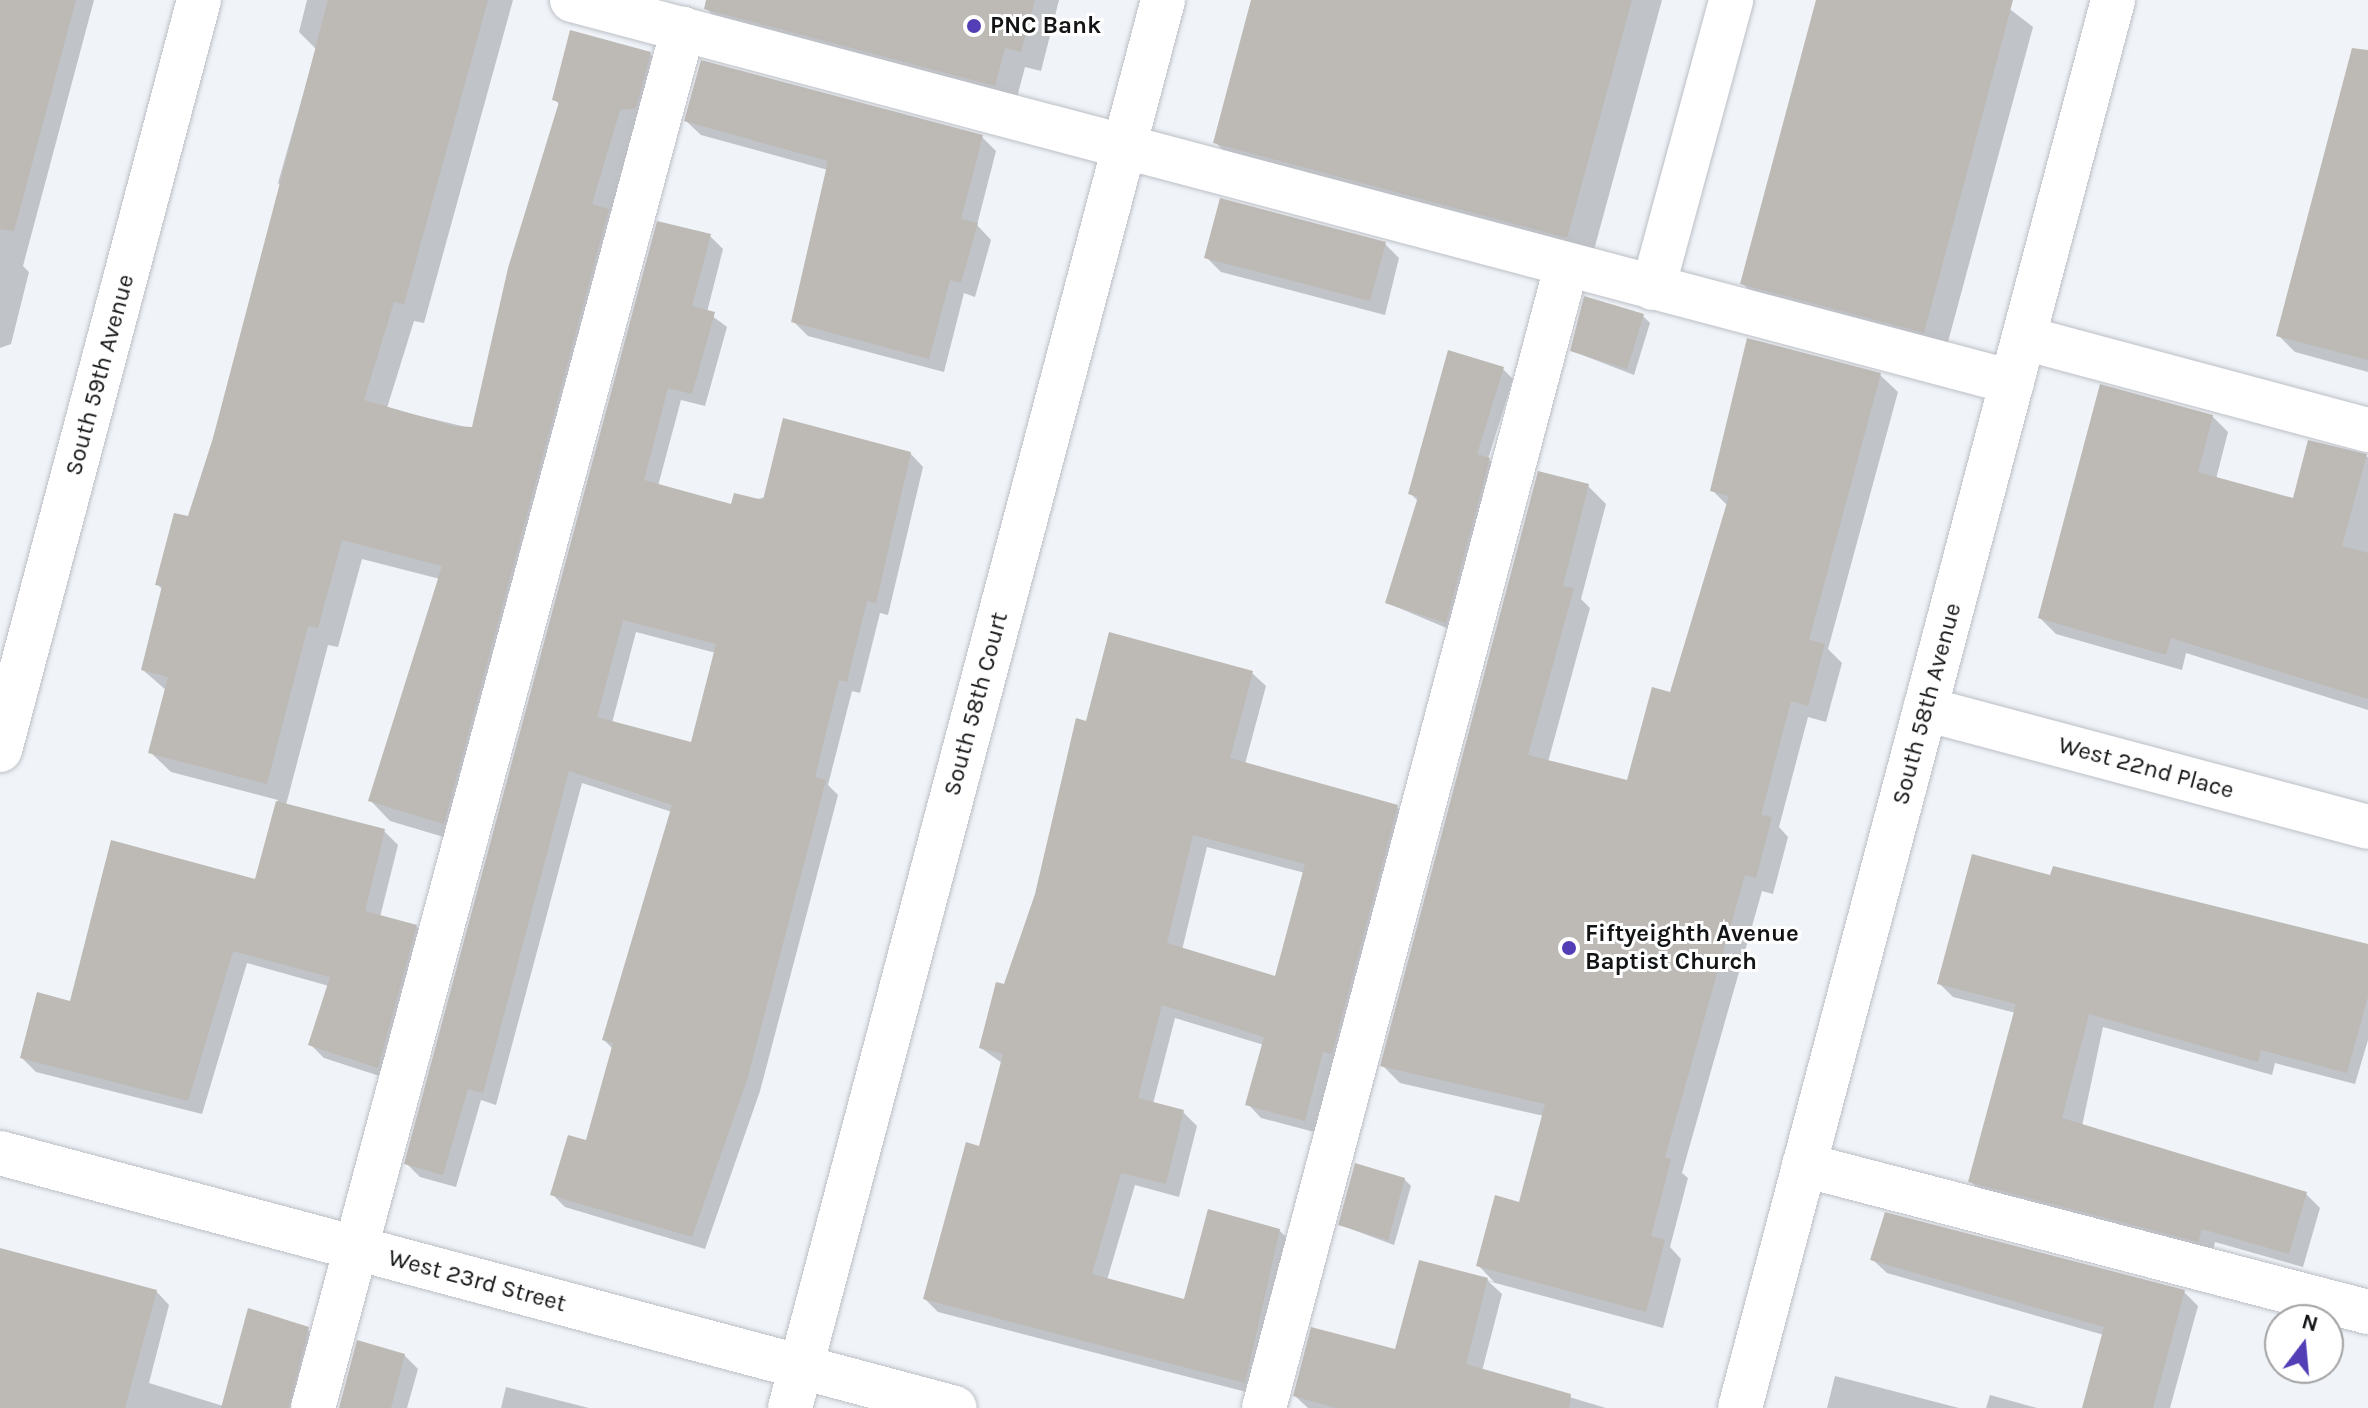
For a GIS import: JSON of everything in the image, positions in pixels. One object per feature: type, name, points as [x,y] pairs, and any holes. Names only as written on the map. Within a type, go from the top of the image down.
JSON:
[{"type":"street","name":"South 59th Avenue","points":[[0,750],[199,0]]},
{"type":"street","points":[[572,0],[2012,382]]},
{"type":"street","name":"South 58th Court","points":[[790,1408],[1163,0]]},
{"type":"street","points":[[1653,288],[1731,0]]},
{"type":"street","name":"South 58th Avenue","points":[[1740,1408],[2113,0]]},
{"type":"street","points":[[313,1408],[683,29]]},
{"type":"street","points":[[1264,1408],[1567,264]]},
{"type":"street","points":[[2024,338],[2368,430]]},
{"type":"street","name":"West 22nd Place","points":[[1925,709],[2368,827]]},
{"type":"street","name":"West 23rd Street","points":[[0,1153],[955,1408]]},
{"type":"street","points":[[1804,1165],[2368,1312]]},
{"type":"building","points":[[0,0],[76,0],[14,231],[0,229]]},
{"type":"building","points":[[328,0],[488,0],[404,304],[394,302],[364,400],[454,426],[472,427],[508,268],[559,102],[552,100],[570,30],[651,52],[636,108],[620,110],[592,204],[609,209],[444,824],[368,801],[442,566],[342,540],[318,628],[308,626],[267,784],[148,753],[168,677],[141,670],[162,586],[155,585],[174,513],[188,516],[213,438]]},
{"type":"building","points":[[706,0],[1035,0],[1021,52],[1005,48],[995,86],[704,9]]},
{"type":"building","points":[[1251,0],[1632,0],[1567,238],[1213,143]]},
{"type":"building","points":[[1816,0],[2013,0],[1924,333],[1740,284]]},
{"type":"building","points":[[2352,48],[2368,50],[2368,360],[2276,336]]},
{"type":"building","points":[[701,60],[983,135],[961,219],[978,223],[961,283],[950,280],[929,359],[791,322],[828,161],[684,121]]},
{"type":"building","points":[[1220,198],[1386,242],[1370,301],[1204,258]]},
{"type":"building","points":[[657,221],[711,234],[692,306],[715,312],[692,394],[668,388],[644,480],[731,504],[734,493],[763,500],[783,418],[911,452],[876,603],[867,601],[847,682],[839,680],[815,777],[826,780],[748,1077],[692,1237],[550,1195],[568,1135],[586,1140],[613,1043],[602,1040],[672,805],[569,771],[483,1093],[468,1089],[443,1175],[404,1164]],"holes":[[[623,620],[716,644],[691,742],[597,717]]]},
{"type":"building","points":[[1584,296],[1644,314],[1627,369],[1570,351]]},
{"type":"building","points":[[1747,338],[1881,373],[1809,640],[1825,644],[1808,706],[1791,701],[1761,815],[1772,817],[1756,878],[1745,875],[1665,1157],[1671,1159],[1651,1236],[1665,1240],[1646,1312],[1476,1266],[1495,1195],[1519,1202],[1545,1104],[1380,1066],[1538,471],[1589,484],[1563,586],[1574,588],[1528,755],[1627,780],[1652,687],[1670,692],[1729,496],[1710,491]]},
{"type":"building","points":[[1448,350],[1504,367],[1477,454],[1490,458],[1446,623],[1385,603],[1418,497],[1408,494]]},
{"type":"building","points":[[2100,384],[2213,415],[2198,472],[2293,498],[2308,440],[2367,454],[2342,546],[2368,553],[2368,699],[2171,638],[2166,655],[2038,618]]},
{"type":"building","points":[[1109,632],[1253,671],[1230,758],[1398,805],[1332,1054],[1323,1052],[1305,1121],[1245,1105],[1264,1037],[1162,1005],[1138,1098],[1184,1110],[1166,1184],[1121,1173],[1092,1274],[1184,1299],[1208,1209],[1280,1229],[1245,1383],[923,1299],[966,1142],[979,1146],[1003,1054],[979,1048],[996,982],[1004,984],[1035,894],[1076,718],[1086,721]],"holes":[[[1193,835],[1305,864],[1275,976],[1167,943]]]},
{"type":"building","points":[[276,801],[385,829],[365,911],[417,925],[378,1068],[308,1045],[330,977],[233,951],[188,1101],[20,1058],[37,992],[70,1001],[111,840],[255,879]]},
{"type":"building","points":[[1972,854],[2050,875],[2053,866],[2368,944],[2368,996],[2347,1073],[2261,1050],[2258,1062],[2089,1014],[2062,1118],[2307,1192],[2289,1254],[2202,1229],[2198,1242],[1968,1182],[2016,1004],[1937,984]]},
{"type":"building","points":[[1355,1163],[1405,1178],[1388,1240],[1338,1225]]},
{"type":"building","points":[[1885,1212],[2185,1290],[2153,1408],[2082,1408],[2104,1327],[1870,1260]]},
{"type":"building","points":[[0,1248],[157,1290],[125,1408],[0,1408]]},
{"type":"building","points":[[1419,1260],[1488,1278],[1466,1364],[1571,1394],[1569,1408],[1336,1408],[1293,1396],[1311,1327],[1395,1349]]},
{"type":"building","points":[[248,1308],[309,1327],[289,1408],[221,1408]]},
{"type":"building","points":[[357,1340],[405,1354],[391,1408],[339,1408]]},
{"type":"place","name":"PNC Bank","points":[[974,26]]},
{"type":"place","name":"Fiftyeighth Avenue Baptist Church","points":[[1569,948]]}]
